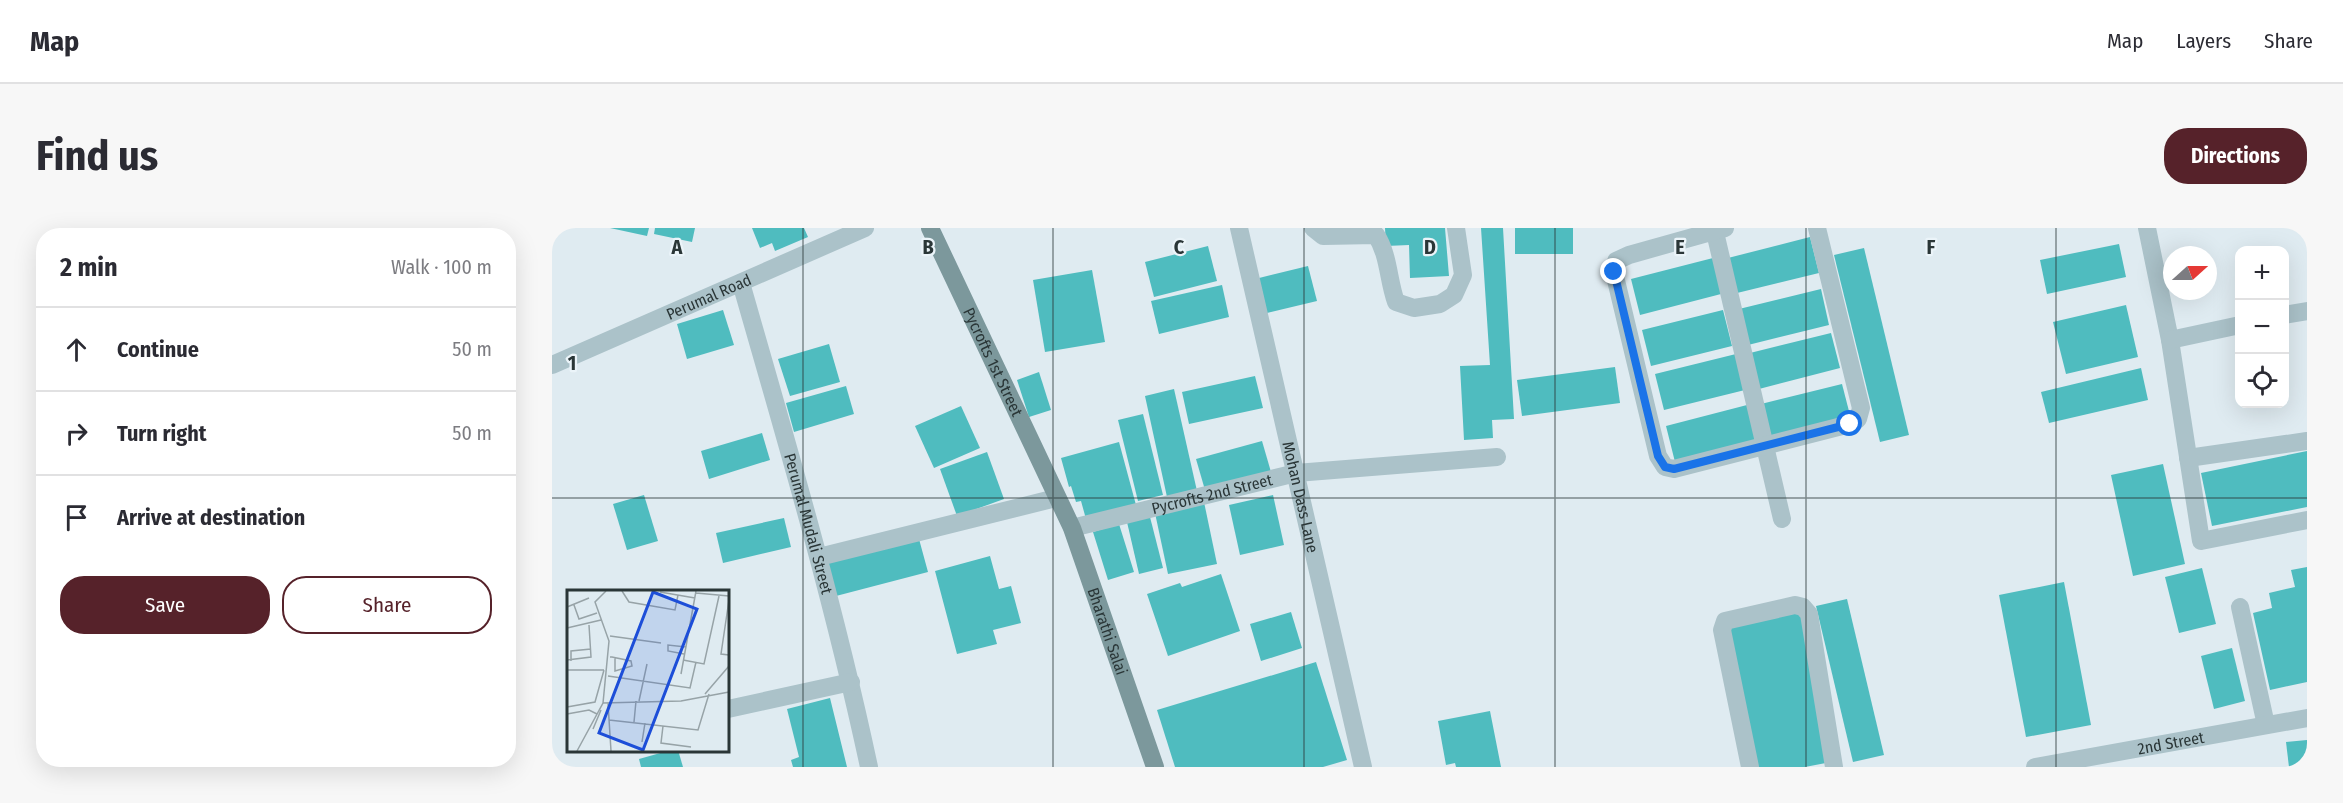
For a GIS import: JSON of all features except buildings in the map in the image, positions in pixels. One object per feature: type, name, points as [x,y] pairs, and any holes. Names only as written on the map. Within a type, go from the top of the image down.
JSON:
[{"type":"street","name":"Perumal Road","points":[[552,365],[864,228]]},
{"type":"street","name":"Pycrofts 1st Street","points":[[930,228],[1056,498]]},
{"type":"street","name":"Mohan Dass Lane","points":[[1239,228],[1363,767]]},
{"type":"street","points":[[1313,228],[1323,236],[1376,235],[1384,247],[1396,302],[1414,308],[1440,304],[1454,295],[1463,275],[1456,228]]},
{"type":"street","points":[[1782,519],[1765,446],[1718,229],[1629,255],[1616,261],[1614,272],[1658,456],[1665,467],[1674,469],[1765,446],[1850,424],[1858,419],[1861,408],[1817,228]]},
{"type":"street","points":[[2147,228],[2170,340],[2201,541],[2307,520]]},
{"type":"street","name":"Perumal Mudali Street","points":[[741,282],[819,557],[851,682],[869,767]]},
{"type":"street","points":[[2289,314],[2307,310]]},
{"type":"street","points":[[2170,340],[2235,326]]},
{"type":"street","points":[[2188,458],[2307,441]]},
{"type":"street","name":"Pycrofts 2nd Street","points":[[1072,528],[1296,473],[1497,457]]},
{"type":"street","name":"Bharathi Salai","points":[[1056,498],[1072,528],[1155,767]]},
{"type":"street","points":[[819,557],[1056,498]]},
{"type":"street","points":[[1750,767],[1722,630],[1725,621],[1796,605],[1803,607],[1809,614],[1834,767]]},
{"type":"street","points":[[2240,607],[2266,725]]},
{"type":"street","points":[[729,709],[851,682]]},
{"type":"street","name":"2nd Street","points":[[2035,767],[2307,718]]},
{"type":"route","points":[[1614,272],[1658,456],[1665,467],[1674,469],[1850,424]]}]
